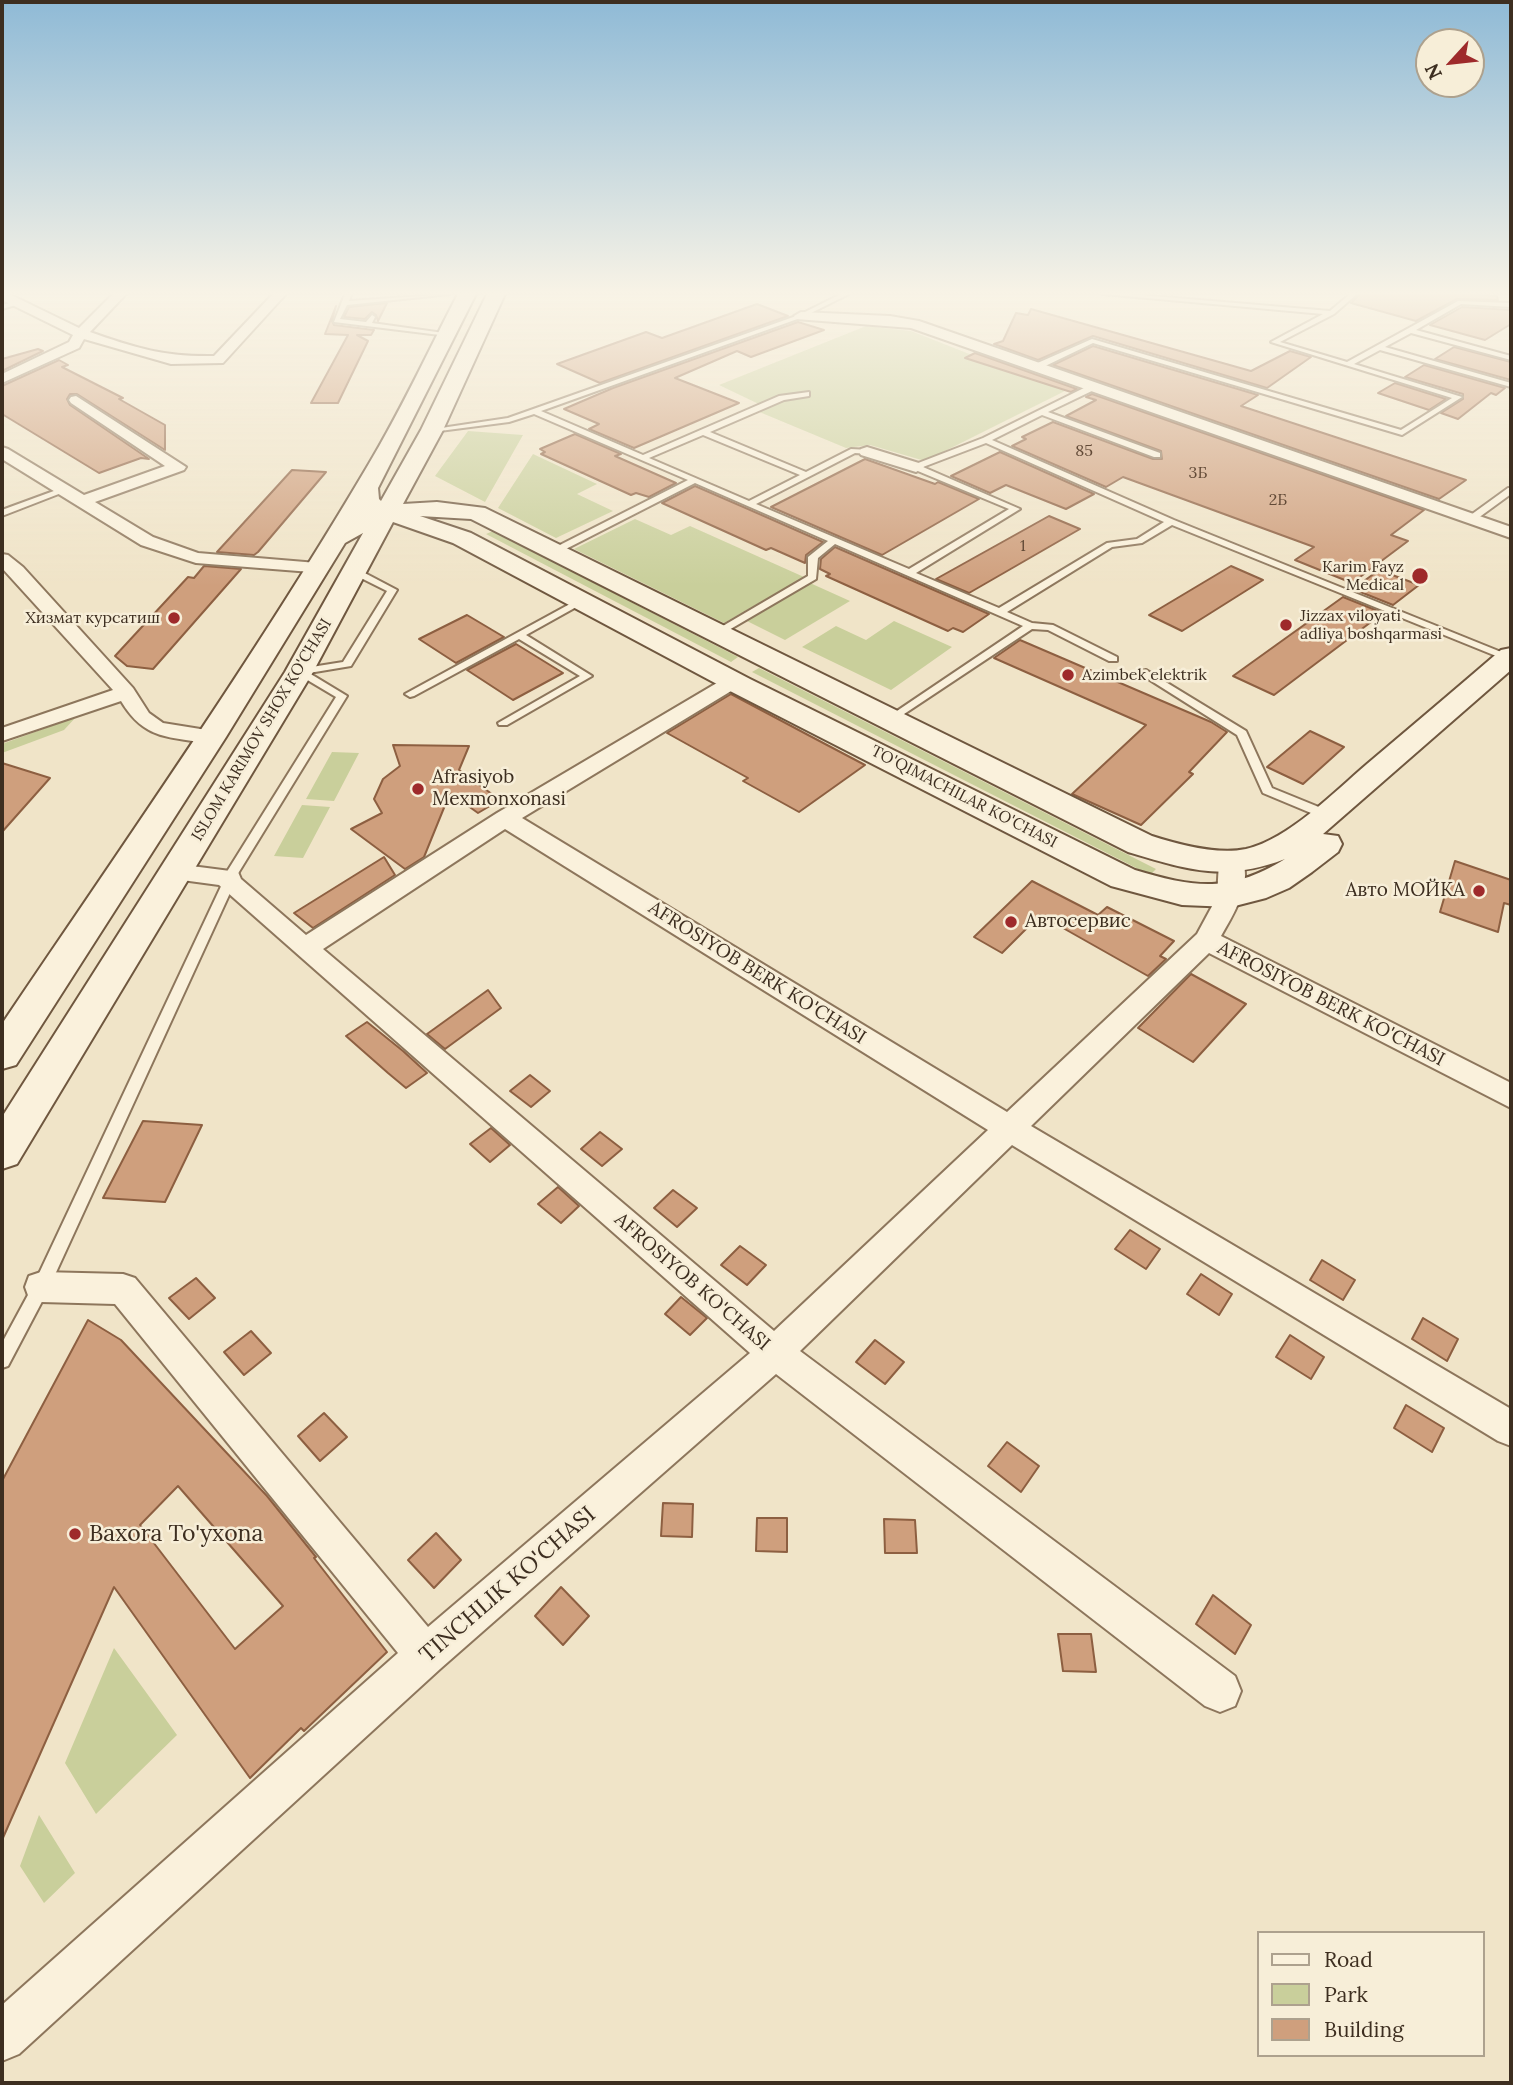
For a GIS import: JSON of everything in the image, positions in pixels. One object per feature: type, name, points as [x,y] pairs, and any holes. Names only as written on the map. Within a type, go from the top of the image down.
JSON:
[{"type":"main road","name":"ISLOM KARIMOV SHOX KO'CHASI","points":[[2,1054],[211,737],[317,569],[366,488],[417,391]]},
{"type":"main road","name":"ISLOM KARIMOV SHOX KO'CHASI","points":[[2,1152],[299,672],[360,565],[450,391]]},
{"type":"main road","points":[[416,460],[420,477],[426,484],[477,513]]},
{"type":"main road","points":[[366,488],[368,502],[387,513]]},
{"type":"main road","name":"TO'QIMACHILAR KO'CHASI","points":[[336,538],[387,513],[423,506],[477,513],[1140,844],[1177,855],[1231,862],[1252,859],[1284,847],[1511,664]]},
{"type":"main road","name":"TO'QIMACHILAR KO'CHASI","points":[[387,513],[462,538],[737,683],[1124,878],[1167,892],[1230,897],[1277,881],[1304,863],[1511,664]]},
{"type":"main road","points":[[360,565],[400,538],[438,534],[462,538]]},
{"type":"main road","points":[[737,683],[735,677],[738,668],[747,662],[776,661]]},
{"type":"street","points":[[1105,391],[1511,533]]},
{"type":"street","points":[[76,400],[178,467],[82,501]]},
{"type":"street","points":[[2,452],[147,541],[196,558],[317,569]]},
{"type":"street","points":[[867,452],[916,467]]},
{"type":"street","points":[[2,559],[126,692],[141,717],[157,727],[211,737]]},
{"type":"street","points":[[305,948],[505,818],[737,683]]},
{"type":"street","points":[[2,735],[126,692]]},
{"type":"street","name":"AFROSIYOB BERK KO'CHASI","points":[[505,818],[1009,1128],[1511,1429]]},
{"type":"street","points":[[1206,940],[1230,897],[1231,862]]},
{"type":"street","points":[[176,872],[229,880]]},
{"type":"street","name":"AFROSIYOB KO'CHASI","points":[[229,880],[775,1353],[1220,1691]]},
{"type":"street","name":"AFROSIYOB BERK KO'CHASI","points":[[1009,1128],[1206,940],[1511,1096]]},
{"type":"street","name":"TINCHLIK KO'CHASI","points":[[2,2037],[426,1656],[775,1353],[1009,1128]]},
{"type":"street","points":[[41,1287],[123,1289],[426,1656]]},
{"type":"lane","points":[[432,430],[509,420],[590,391]]},
{"type":"lane","points":[[916,467],[986,440],[1084,391]]},
{"type":"lane","points":[[1262,391],[1402,433],[1458,397],[1439,391]]},
{"type":"lane","points":[[642,458],[782,398],[806,394]]},
{"type":"lane","points":[[534,411],[1030,626],[1050,628],[1113,660]]},
{"type":"lane","points":[[1040,412],[1157,455]]},
{"type":"lane","points":[[703,432],[806,475]]},
{"type":"lane","points":[[986,440],[1171,522],[1511,664]]},
{"type":"lane","points":[[749,504],[854,451],[867,452]]},
{"type":"lane","points":[[909,573],[1016,509],[916,467]]},
{"type":"lane","points":[[555,551],[695,480]]},
{"type":"lane","points":[[1471,519],[1511,489]]},
{"type":"lane","points":[[2,513],[65,490]]},
{"type":"lane","points":[[1000,612],[1110,545],[1139,541],[1171,522]]},
{"type":"lane","points":[[719,632],[813,577],[813,557],[834,541]]},
{"type":"lane","points":[[299,672],[346,664],[391,590],[360,565]]},
{"type":"lane","points":[[410,694],[582,601]]},
{"type":"lane","points":[[892,719],[1030,626]]},
{"type":"lane","points":[[503,723],[587,676],[519,635]]},
{"type":"lane","points":[[2,1360],[41,1287],[229,880],[342,696],[299,672]]},
{"type":"lane","points":[[1146,673],[1242,733],[1267,790],[1327,815]]},
{"type":"green space","points":[[732,391],[1064,391],[925,461],[870,445],[846,448],[757,411],[765,407]]},
{"type":"green space","points":[[468,431],[523,435],[485,502],[435,476]]},
{"type":"green space","points":[[533,454],[597,484],[577,494],[613,511],[556,538],[498,508]]},
{"type":"green space","points":[[635,519],[671,535],[690,526],[804,577],[724,623],[574,549]]},
{"type":"green space","points":[[493,531],[738,657],[731,662],[486,534]]},
{"type":"green space","points":[[810,583],[850,601],[785,640],[745,620]]},
{"type":"green space","points":[[894,621],[952,647],[891,690],[802,647],[836,626],[866,640]]},
{"type":"green space","points":[[759,668],[1156,869],[1150,875],[752,672]]},
{"type":"green space","points":[[76,717],[64,730],[2,753],[2,744]]},
{"type":"green space","points":[[332,752],[359,753],[334,801],[306,799]]},
{"type":"green space","points":[[302,805],[330,807],[303,858],[274,856]]},
{"type":"green space","points":[[114,1648],[177,1735],[96,1814],[65,1763]]},
{"type":"green space","points":[[39,1815],[75,1873],[44,1903],[20,1866]]},
{"type":"building","points":[[2,391],[110,391],[165,425],[165,450],[77,394],[70,394],[67,399],[70,405],[149,459],[141,458],[99,473],[2,414]]},
{"type":"building","points":[[317,391],[344,391],[338,403],[311,403]]},
{"type":"building","points":[[605,391],[709,391],[739,403],[634,448],[589,429],[599,424],[564,409]]},
{"type":"building","points":[[1129,391],[1246,391],[1258,395],[1241,406],[1466,480],[1439,499]]},
{"type":"building","points":[[1421,391],[1446,399],[1429,410],[1378,393]]},
{"type":"building","points":[[1454,391],[1501,391],[1496,395],[1491,393],[1458,419],[1441,413],[1463,399],[1463,394]]},
{"type":"building","points":[[1092,394],[1424,510],[1391,535],[1408,541],[1352,583],[1295,560],[1314,547],[1123,477],[1106,487],[1012,446],[1026,439],[1022,437],[1053,422],[1153,459],[1162,459],[1161,451],[1066,416],[1096,400],[1086,397]]},
{"type":"building","points":[[575,434],[621,454],[615,456],[676,483],[649,497],[636,493],[631,495],[541,454],[545,452],[540,449]]},
{"type":"building","points":[[1000,452],[1094,494],[1066,509],[1006,485],[990,493],[951,476]]},
{"type":"building","points":[[865,459],[935,484],[938,482],[979,499],[882,555],[771,507]]},
{"type":"building","points":[[292,470],[326,472],[254,555],[217,552]]},
{"type":"building","points":[[695,486],[823,542],[806,555],[805,563],[771,548],[766,550],[662,503]]},
{"type":"building","points":[[1049,516],[1080,529],[969,593],[936,579]]},
{"type":"building","points":[[835,547],[989,614],[963,632],[953,628],[948,631],[826,576],[830,574],[820,569],[821,559]]},
{"type":"building","name":"Хизмат курсатиш","points":[[204,566],[241,569],[153,669],[127,666],[115,656],[188,577],[194,578]]},
{"type":"building","points":[[1231,566],[1263,580],[1182,631],[1149,615]]},
{"type":"building","points":[[1379,570],[1419,585],[1393,605],[1353,589]]},
{"type":"building","points":[[1343,597],[1383,613],[1274,695],[1233,676]]},
{"type":"building","points":[[467,615],[504,637],[456,663],[419,639]]},
{"type":"building","points":[[1020,640],[1211,722],[1227,732],[1189,772],[1193,774],[1141,825],[1072,794],[1146,725],[994,658]]},
{"type":"building","points":[[516,644],[563,673],[513,700],[467,670]]},
{"type":"building","points":[[731,694],[865,765],[799,812],[743,781],[748,778],[667,733]]},
{"type":"building","points":[[1310,731],[1344,747],[1303,784],[1267,767]]},
{"type":"building","name":"Afrasiyob Mexmonxonasi","points":[[393,745],[469,746],[459,770],[500,800],[478,813],[450,793],[424,857],[405,869],[351,829],[382,813],[374,799],[383,779],[400,766]]},
{"type":"building","points":[[2,763],[50,778],[2,832]]},
{"type":"building","points":[[384,857],[395,875],[313,928],[294,913]]},
{"type":"building","name":"Авто МОЙКА","points":[[1455,861],[1511,880],[1511,905],[1504,903],[1498,932],[1440,912]]},
{"type":"building","points":[[1032,881],[1098,915],[1107,907],[1174,941],[1160,956],[1166,959],[1148,976],[1040,915],[1002,953],[974,937]]},
{"type":"building","points":[[1191,974],[1246,1004],[1193,1062],[1138,1028]]},
{"type":"building","points":[[488,990],[501,1008],[445,1049],[427,1034]]},
{"type":"building","points":[[367,1022],[427,1073],[406,1088],[388,1073],[346,1036]]},
{"type":"building","points":[[530,1075],[550,1091],[531,1107],[510,1091]]},
{"type":"building","points":[[143,1121],[202,1125],[165,1202],[103,1198]]},
{"type":"building","points":[[491,1128],[510,1145],[490,1162],[470,1144]]},
{"type":"building","points":[[600,1132],[622,1149],[602,1166],[581,1149]]},
{"type":"building","points":[[558,1187],[579,1206],[561,1223],[538,1204]]},
{"type":"building","points":[[673,1190],[697,1208],[677,1227],[654,1208]]},
{"type":"building","points":[[1130,1230],[1160,1249],[1146,1269],[1115,1249]]},
{"type":"building","points":[[740,1246],[766,1265],[747,1285],[721,1265]]},
{"type":"building","points":[[1322,1260],[1355,1280],[1343,1300],[1310,1280]]},
{"type":"building","points":[[1201,1274],[1232,1294],[1219,1315],[1187,1294]]},
{"type":"building","points":[[196,1278],[215,1298],[189,1319],[169,1298]]},
{"type":"building","points":[[681,1297],[707,1318],[690,1335],[665,1314]]},
{"type":"building","points":[[1423,1318],[1458,1339],[1447,1361],[1412,1339]]},
{"type":"building","points":[[88,1320],[121,1340],[267,1496],[387,1652],[304,1731],[301,1728],[250,1778],[114,1587],[2,1840],[2,1481]],"holes":[[[178,1486],[283,1606],[235,1649],[140,1525]]]},
{"type":"building","points":[[251,1331],[271,1353],[244,1375],[224,1352]]},
{"type":"building","points":[[1290,1335],[1324,1357],[1311,1379],[1276,1357]]},
{"type":"building","points":[[875,1340],[904,1362],[885,1384],[856,1362]]},
{"type":"building","points":[[1406,1405],[1444,1428],[1432,1452],[1394,1428]]},
{"type":"building","points":[[324,1413],[347,1437],[320,1461],[298,1436]]},
{"type":"building","points":[[1007,1442],[1039,1466],[1021,1492],[988,1466]]},
{"type":"building","points":[[663,1503],[693,1504],[692,1537],[661,1536]]},
{"type":"building","points":[[757,1518],[787,1518],[787,1552],[756,1551]]},
{"type":"building","points":[[884,1519],[915,1520],[917,1553],[885,1553]]},
{"type":"building","points":[[436,1533],[461,1560],[434,1588],[408,1560]]},
{"type":"building","points":[[561,1587],[589,1616],[563,1645],[535,1616]]},
{"type":"building","points":[[1213,1595],[1251,1625],[1235,1654],[1196,1624]]},
{"type":"building","points":[[1058,1634],[1091,1634],[1096,1672],[1063,1671]]},
{"type":"place","name":"Karim Fayz Medical","points":[[1420,576]]},
{"type":"place","name":"Хизмат курсатиш","points":[[174,618]]},
{"type":"place","name":"Jizzax viloyati adliya boshqarmasi","points":[[1286,625]]},
{"type":"place","name":"Azimbek elektrik","points":[[1068,675]]},
{"type":"place","name":"Afrasiyob Mexmonxonasi","points":[[418,789]]},
{"type":"place","name":"Авто МОЙКА","points":[[1479,891]]},
{"type":"place","name":"Автосервис","points":[[1011,922]]},
{"type":"place","name":"Baxora To'yxona","points":[[75,1534]]}]
